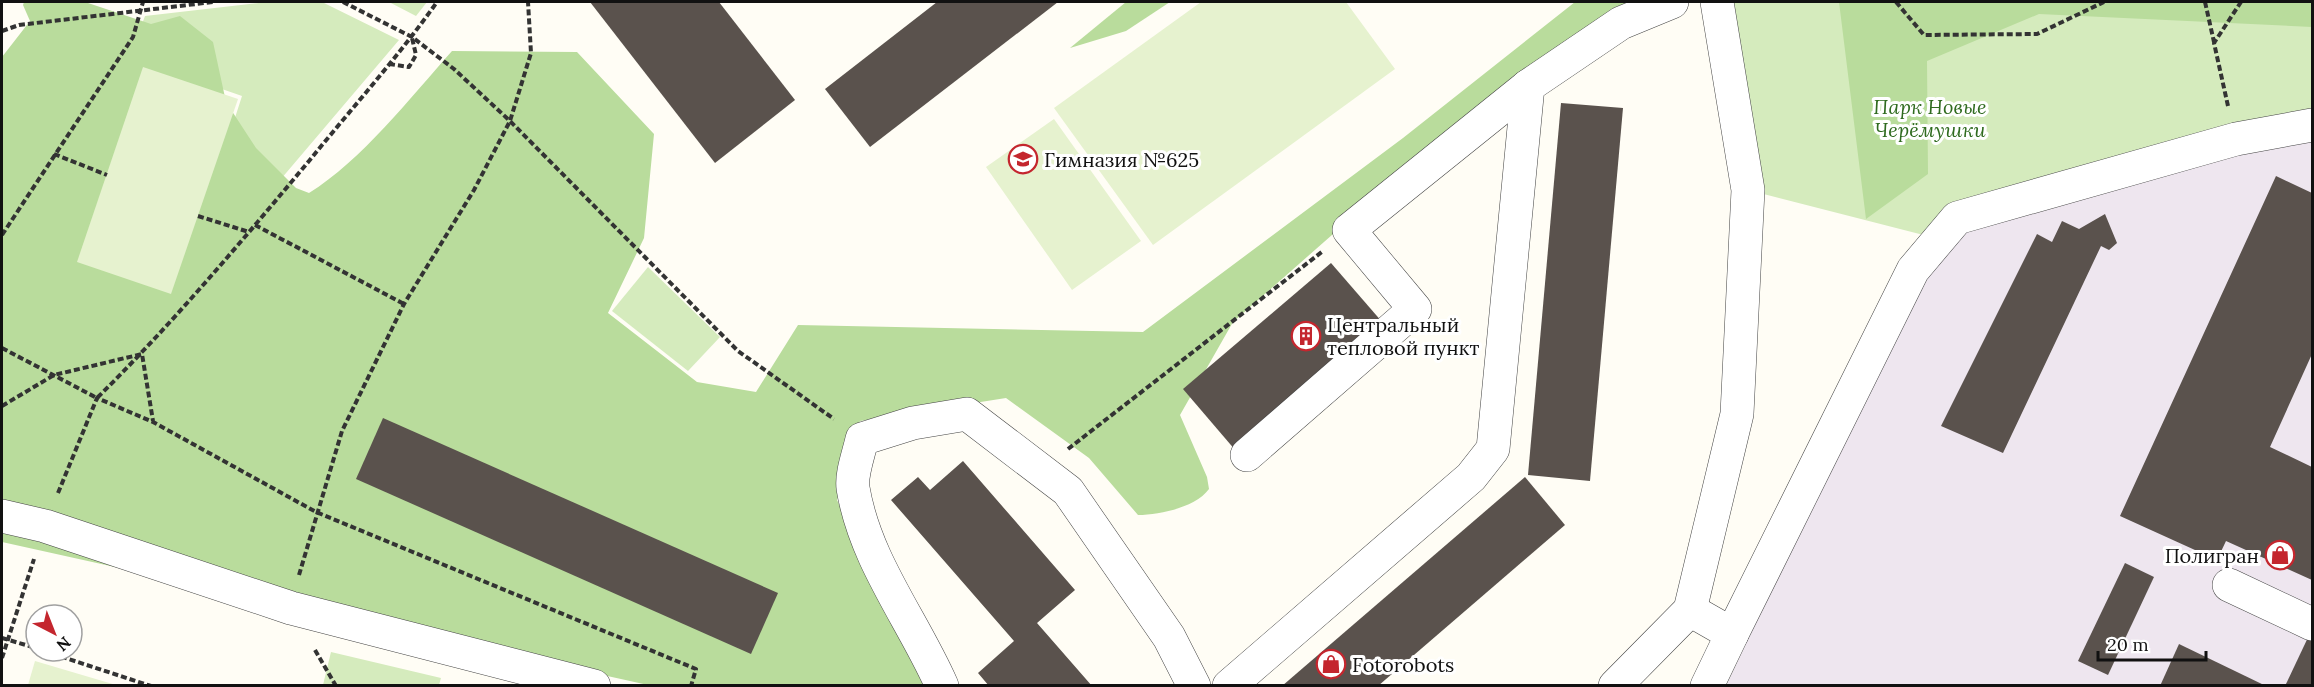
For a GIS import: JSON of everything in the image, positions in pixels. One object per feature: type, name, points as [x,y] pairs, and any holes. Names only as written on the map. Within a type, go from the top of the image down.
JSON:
[{"type":"lane","points":[[1247,455],[1415,309],[1350,231],[1528,86],[1621,23],[1672,2]]},
{"type":"lane","points":[[1615,686],[1690,610],[1737,414],[1748,190],[1717,2]]},
{"type":"lane","points":[[1229,686],[1471,477],[1493,449],[1528,86]]},
{"type":"lane","points":[[1707,686],[1913,270],[1957,218],[2236,139],[2313,125]]},
{"type":"lane","points":[[942,686],[927,651],[876,564],[852,486],[862,439],[914,423],[967,414],[1068,491],[1168,637],[1194,686]]},
{"type":"lane","points":[[2,516],[45,526],[291,608],[594,686]]},
{"type":"lane","points":[[2229,585],[2313,624]]},
{"type":"lane","points":[[1690,610],[1732,634]]},
{"type":"path","points":[[2,235],[133,38],[143,2]]},
{"type":"path","points":[[2,31],[19,26],[213,2]]},
{"type":"path","points":[[344,2],[412,37],[454,69],[510,121],[738,351],[826,413]]},
{"type":"path","points":[[2,658],[45,526],[97,398],[142,354],[249,232],[412,37],[437,2]]},
{"type":"path","points":[[291,608],[316,512],[342,431],[404,304],[474,190],[510,121],[531,53],[528,2]]},
{"type":"path","points":[[1896,2],[1924,35],[2037,34],[2104,2]]},
{"type":"path","points":[[2205,2],[2236,139]]},
{"type":"path","points":[[2214,43],[2241,2]]},
{"type":"path","points":[[389,64],[409,68],[416,55],[412,37]]},
{"type":"path","points":[[54,154],[107,175]]},
{"type":"path","points":[[198,216],[249,232]]},
{"type":"path","points":[[255,225],[404,304]]},
{"type":"path","points":[[1041,471],[1350,231]]},
{"type":"path","points":[[2,348],[97,398],[153,422],[316,512],[696,669],[691,686]]},
{"type":"path","points":[[2,406],[54,375],[142,354]]},
{"type":"path","points":[[142,354],[153,422]]},
{"type":"path","points":[[2,638],[24,644]]},
{"type":"path","points":[[81,663],[151,686]]},
{"type":"path","points":[[331,676],[336,686]]},
{"type":"shaded area","points":[[2312,131],[2312,685],[1726,686],[1869,383],[1943,240],[2007,209]]},
{"type":"green space","points":[[24,2],[85,2],[151,24],[180,16],[213,42],[226,102],[256,148],[296,188],[309,193],[348,164],[402,108],[452,51],[577,52],[654,134],[644,238],[608,313],[697,382],[756,392],[798,325],[1143,332],[1403,138],[1575,2],[1630,2],[1613,8],[1415,162],[1233,322],[1180,415],[1207,477],[1209,489],[1196,501],[1167,512],[1138,515],[1089,458],[1006,398],[860,421],[837,500],[926,686],[648,685],[2,542],[2,57],[30,21],[23,5]]},
{"type":"green space","points":[[268,2],[322,2],[399,40],[242,225],[205,211],[242,96],[130,57],[145,16]]},
{"type":"green space","points":[[389,2],[427,2],[416,16]]},
{"type":"green space","points":[[1126,2],[1170,2],[1126,31],[1070,48]]},
{"type":"green space","points":[[1201,2],[1346,2],[1395,69],[1153,245],[1054,108]]},
{"type":"green space","name":"Парк Новые Черёмушки","points":[[1717,2],[2312,2],[2312,131],[2007,209],[1943,240],[1748,190]]},
{"type":"green space","points":[[1839,2],[2312,2],[2312,27],[2039,14],[1927,61],[1928,174],[1866,219]]},
{"type":"green space","points":[[143,67],[238,99],[171,294],[77,262]]},
{"type":"green space","points":[[1054,119],[1141,241],[1072,290],[986,167]]},
{"type":"green space","points":[[648,267],[720,337],[688,371],[612,311]]},
{"type":"green space","points":[[331,652],[441,678],[439,685],[323,685]]},
{"type":"green space","points":[[34,663],[42,663],[116,685],[28,685]]},
{"type":"building","points":[[590,2],[719,2],[795,100],[715,163]]},
{"type":"building","points":[[937,2],[1058,2],[870,147],[825,89]]},
{"type":"building","points":[[1561,103],[1623,108],[1590,481],[1528,475]]},
{"type":"building","points":[[2276,176],[2312,193],[2312,354],[2270,447],[2312,467],[2312,580],[2226,541],[2217,560],[2120,516]]},
{"type":"building","points":[[2105,214],[2117,243],[2109,250],[2101,246],[2003,453],[1941,426],[2037,234],[2052,242],[2062,221],[2079,229]]},
{"type":"building","name":"Центральный тепловой пункт","points":[[1331,263],[1383,323],[1236,451],[1183,389]]},
{"type":"building","points":[[383,418],[778,593],[751,654],[356,479]]},
{"type":"building","points":[[963,461],[1075,590],[1037,623],[1092,686],[989,686],[978,673],[1014,641],[891,500],[918,477],[930,490]]},
{"type":"building","points":[[1525,477],[1565,525],[1378,686],[1282,686]]},
{"type":"building","points":[[2125,563],[2154,577],[2108,675],[2078,661]]},
{"type":"building","points":[[2312,629],[2312,686],[2285,686]]},
{"type":"building","points":[[2179,644],[2266,686],[2160,686]]},
{"type":"place","name":"Гимназия №625","points":[[1023,159]]},
{"type":"place","name":"Центральный тепловой пункт","points":[[1306,336]]},
{"type":"place","name":"Полигран","points":[[2280,555]]},
{"type":"place","name":"Fotorobots","points":[[1331,664]]}]
